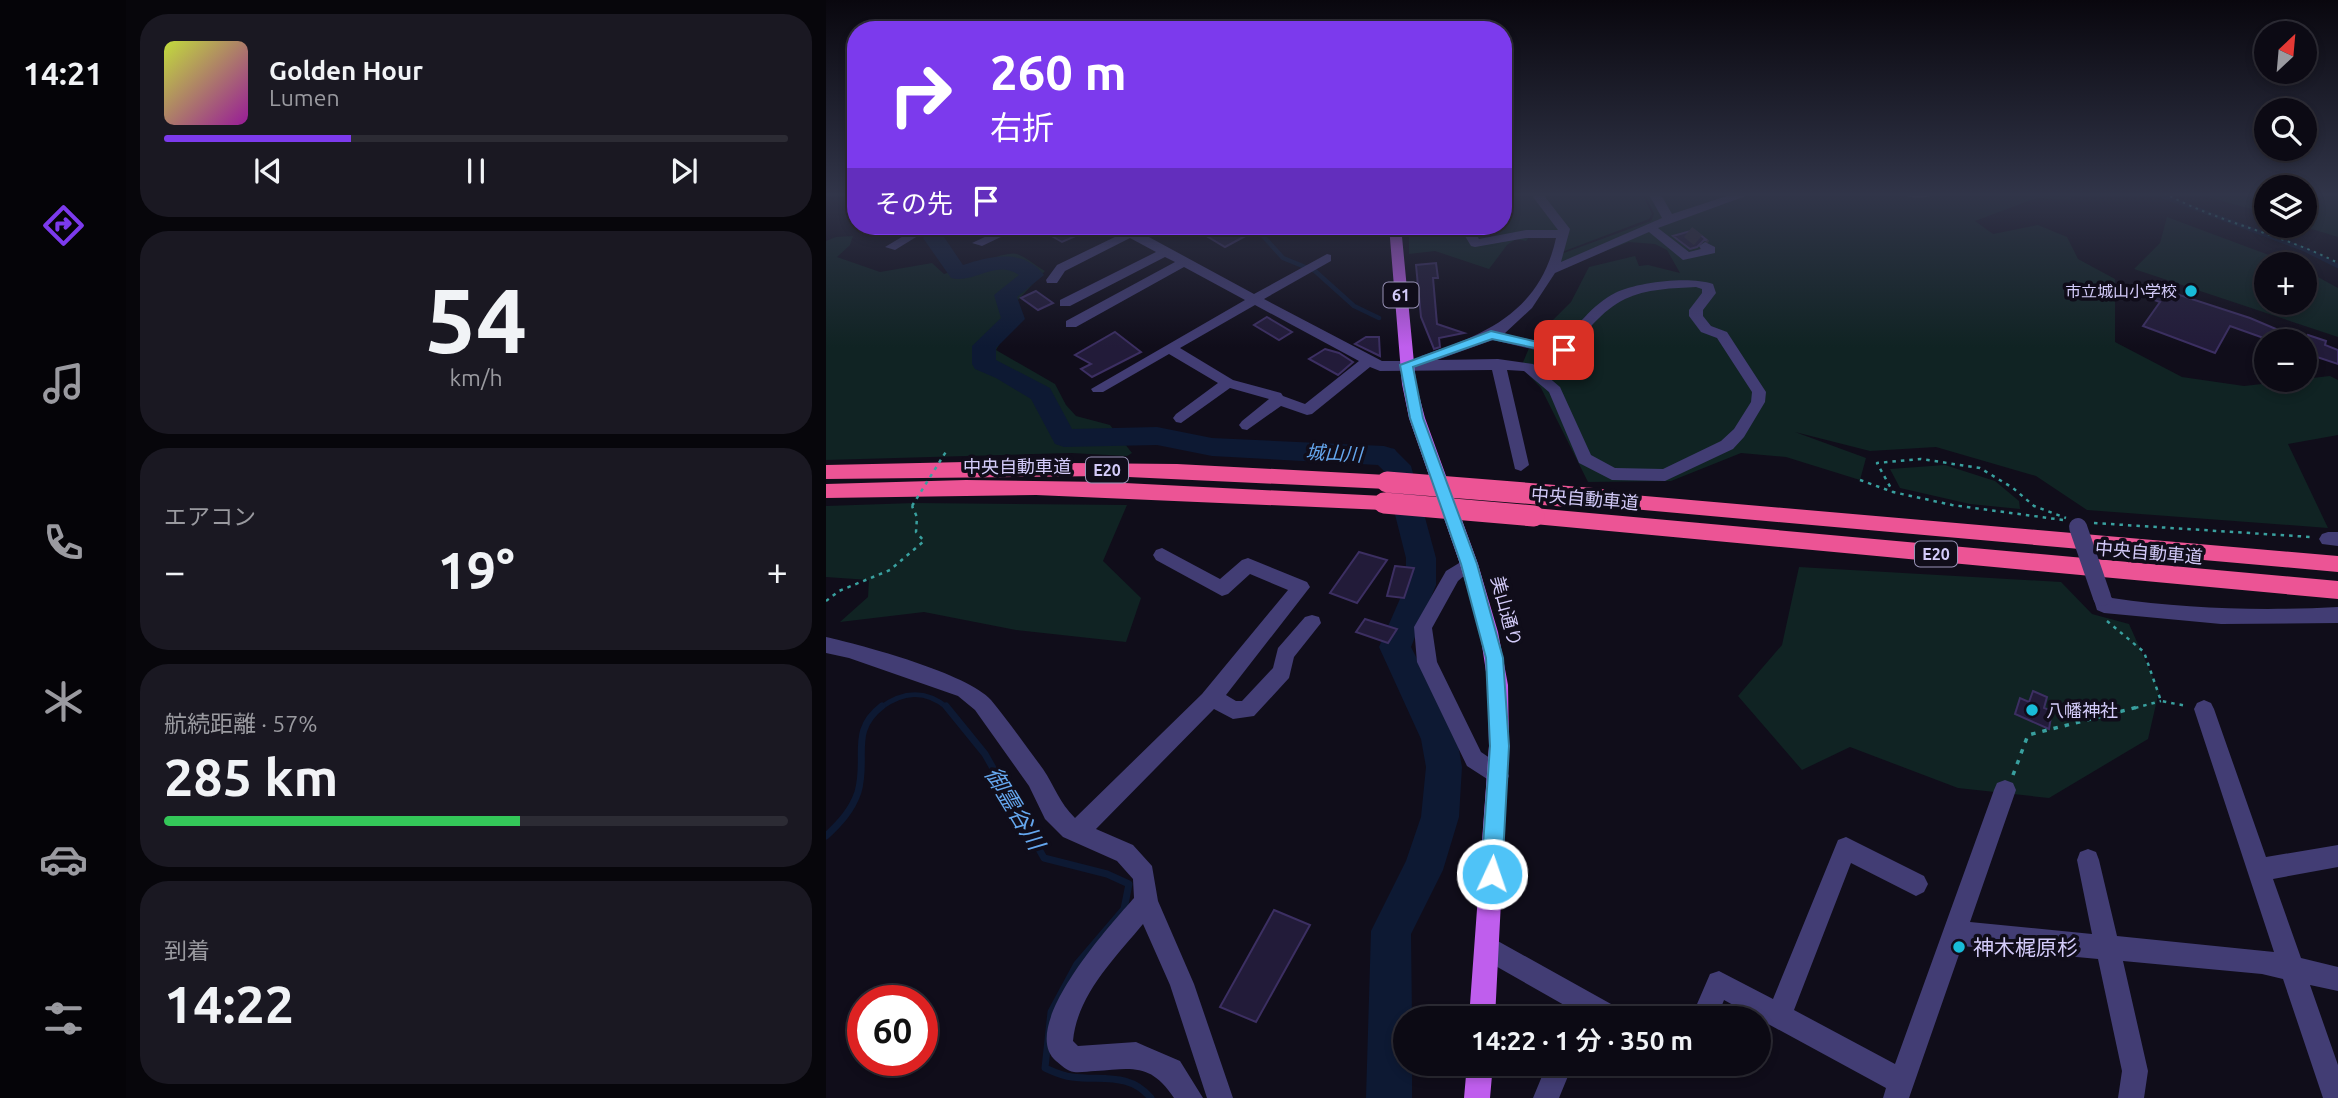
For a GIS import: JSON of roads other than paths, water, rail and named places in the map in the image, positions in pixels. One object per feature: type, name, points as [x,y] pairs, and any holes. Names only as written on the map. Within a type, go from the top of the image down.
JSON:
[{"type":"highway","name":"中央自動車道","points":[[826,472],[1061,469],[1281,475],[1599,499],[2338,564]]},
{"type":"highway","name":"中央自動車道","points":[[826,491],[1012,488],[1154,491],[1384,503],[2338,590]]},
{"type":"main road","name":"美山通り","points":[[1396,244],[1406,365],[1416,418],[1469,564],[1495,658],[1500,716],[1498,776],[1483,1006]]},
{"type":"main road","points":[[1477,1098],[1479,1076]]},
{"type":"street","points":[[891,247],[896,244]]},
{"type":"street","points":[[1052,280],[1061,268],[1109,244]]},
{"type":"street","points":[[1154,244],[1367,362],[1389,368],[1406,365],[1498,364],[1528,367],[1555,390],[1585,459],[1612,474],[1665,475],[1727,445],[1739,433],[1759,400],[1759,392],[1722,335],[1706,329],[1696,316],[1696,310],[1709,293],[1708,286],[1703,284],[1670,284],[1620,296],[1586,323],[1564,350],[1491,335]]},
{"type":"street","points":[[1406,365],[1491,335],[1507,325],[1553,270],[1560,244]]},
{"type":"street","points":[[1553,270],[1615,244]]},
{"type":"street","points":[[1671,244],[1687,257],[1711,250],[1705,246]]},
{"type":"street","points":[[1065,303],[1167,251]]},
{"type":"street","points":[[1098,389],[1327,258]]},
{"type":"street","points":[[1071,324],[1186,261]]},
{"type":"street","points":[[1170,348],[1227,383],[1259,389],[1276,396],[1276,399],[1307,410],[1367,362]]},
{"type":"street","points":[[1498,364],[1521,465]]},
{"type":"street","points":[[1181,418],[1227,383]]},
{"type":"street","points":[[1247,425],[1276,402],[1276,399]]},
{"type":"street","points":[[2077,524],[2103,601],[2263,620],[2338,615]]},
{"type":"street","points":[[1077,832],[1212,696],[1254,648],[1301,587],[1248,565],[1222,589],[1162,555]]},
{"type":"street","points":[[1469,564],[1452,576],[1423,627],[1427,662],[1474,759],[1498,776]]},
{"type":"street","points":[[1212,696],[1233,710],[1247,710],[1282,672],[1285,654],[1311,623]]},
{"type":"street","points":[[826,645],[849,650],[965,690],[982,704],[1002,730],[1037,779],[1053,811],[1077,832],[1125,853],[1144,874],[1146,902],[1182,984],[1220,1098]]},
{"type":"street","points":[[2204,709],[2336,1098]]},
{"type":"street","points":[[1771,1012],[1898,1090],[2010,779]]},
{"type":"street","points":[[1779,1016],[1846,848],[1916,884]]},
{"type":"street","points":[[2258,870],[2338,856]]},
{"type":"street","points":[[2088,860],[2136,1071],[2131,1098]]},
{"type":"street","points":[[1146,902],[1067,1007],[1059,1031],[1060,1046],[1074,1059],[1136,1055],[1171,1070],[1190,1098]]},
{"type":"street","points":[[1956,933],[2262,962],[2338,979]]},
{"type":"street","points":[[1487,947],[1574,1006]]},
{"type":"street","points":[[1709,1006],[1720,983],[1761,1006]]},
{"type":"street","points":[[1546,1098],[1555,1076]]},
{"type":"waterway","name":"城山川","points":[[938,244],[959,273],[988,264],[1006,262],[1024,268],[1033,275],[1005,295],[1013,319],[984,346],[984,364],[1005,372],[1041,394],[1064,438],[1157,436],[1212,447],[1384,456],[1397,466],[1421,558],[1421,585],[1395,647],[1439,738],[1444,767],[1440,817],[1423,870],[1391,931],[1389,1098]]},
{"type":"waterway","points":[[1271,244],[1283,258],[1315,271],[1354,306],[1379,318]]},
{"type":"waterway","points":[[2291,244],[2338,266]]},
{"type":"waterway","points":[[1389,460],[1393,451]]},
{"type":"waterway","name":"御霊谷川","points":[[880,708],[897,698],[914,694],[931,698],[947,707]]},
{"type":"waterway","name":"御霊谷川","points":[[826,836],[845,816],[855,799],[861,779],[863,735],[872,715],[882,706]]},
{"type":"waterway","name":"御霊谷川","points":[[947,707],[985,754],[1044,858],[1107,874],[1129,884],[1124,909],[1077,964],[1051,1012],[1045,1068],[1068,1076],[1124,1081],[1134,1084],[1151,1098]]},
{"type":"place","name":"市立城山小学校","points":[[2191,291]]},
{"type":"place","name":"八幡神社","points":[[2032,710]]},
{"type":"place","name":"神木梶原杉","points":[[1959,947]]}]
